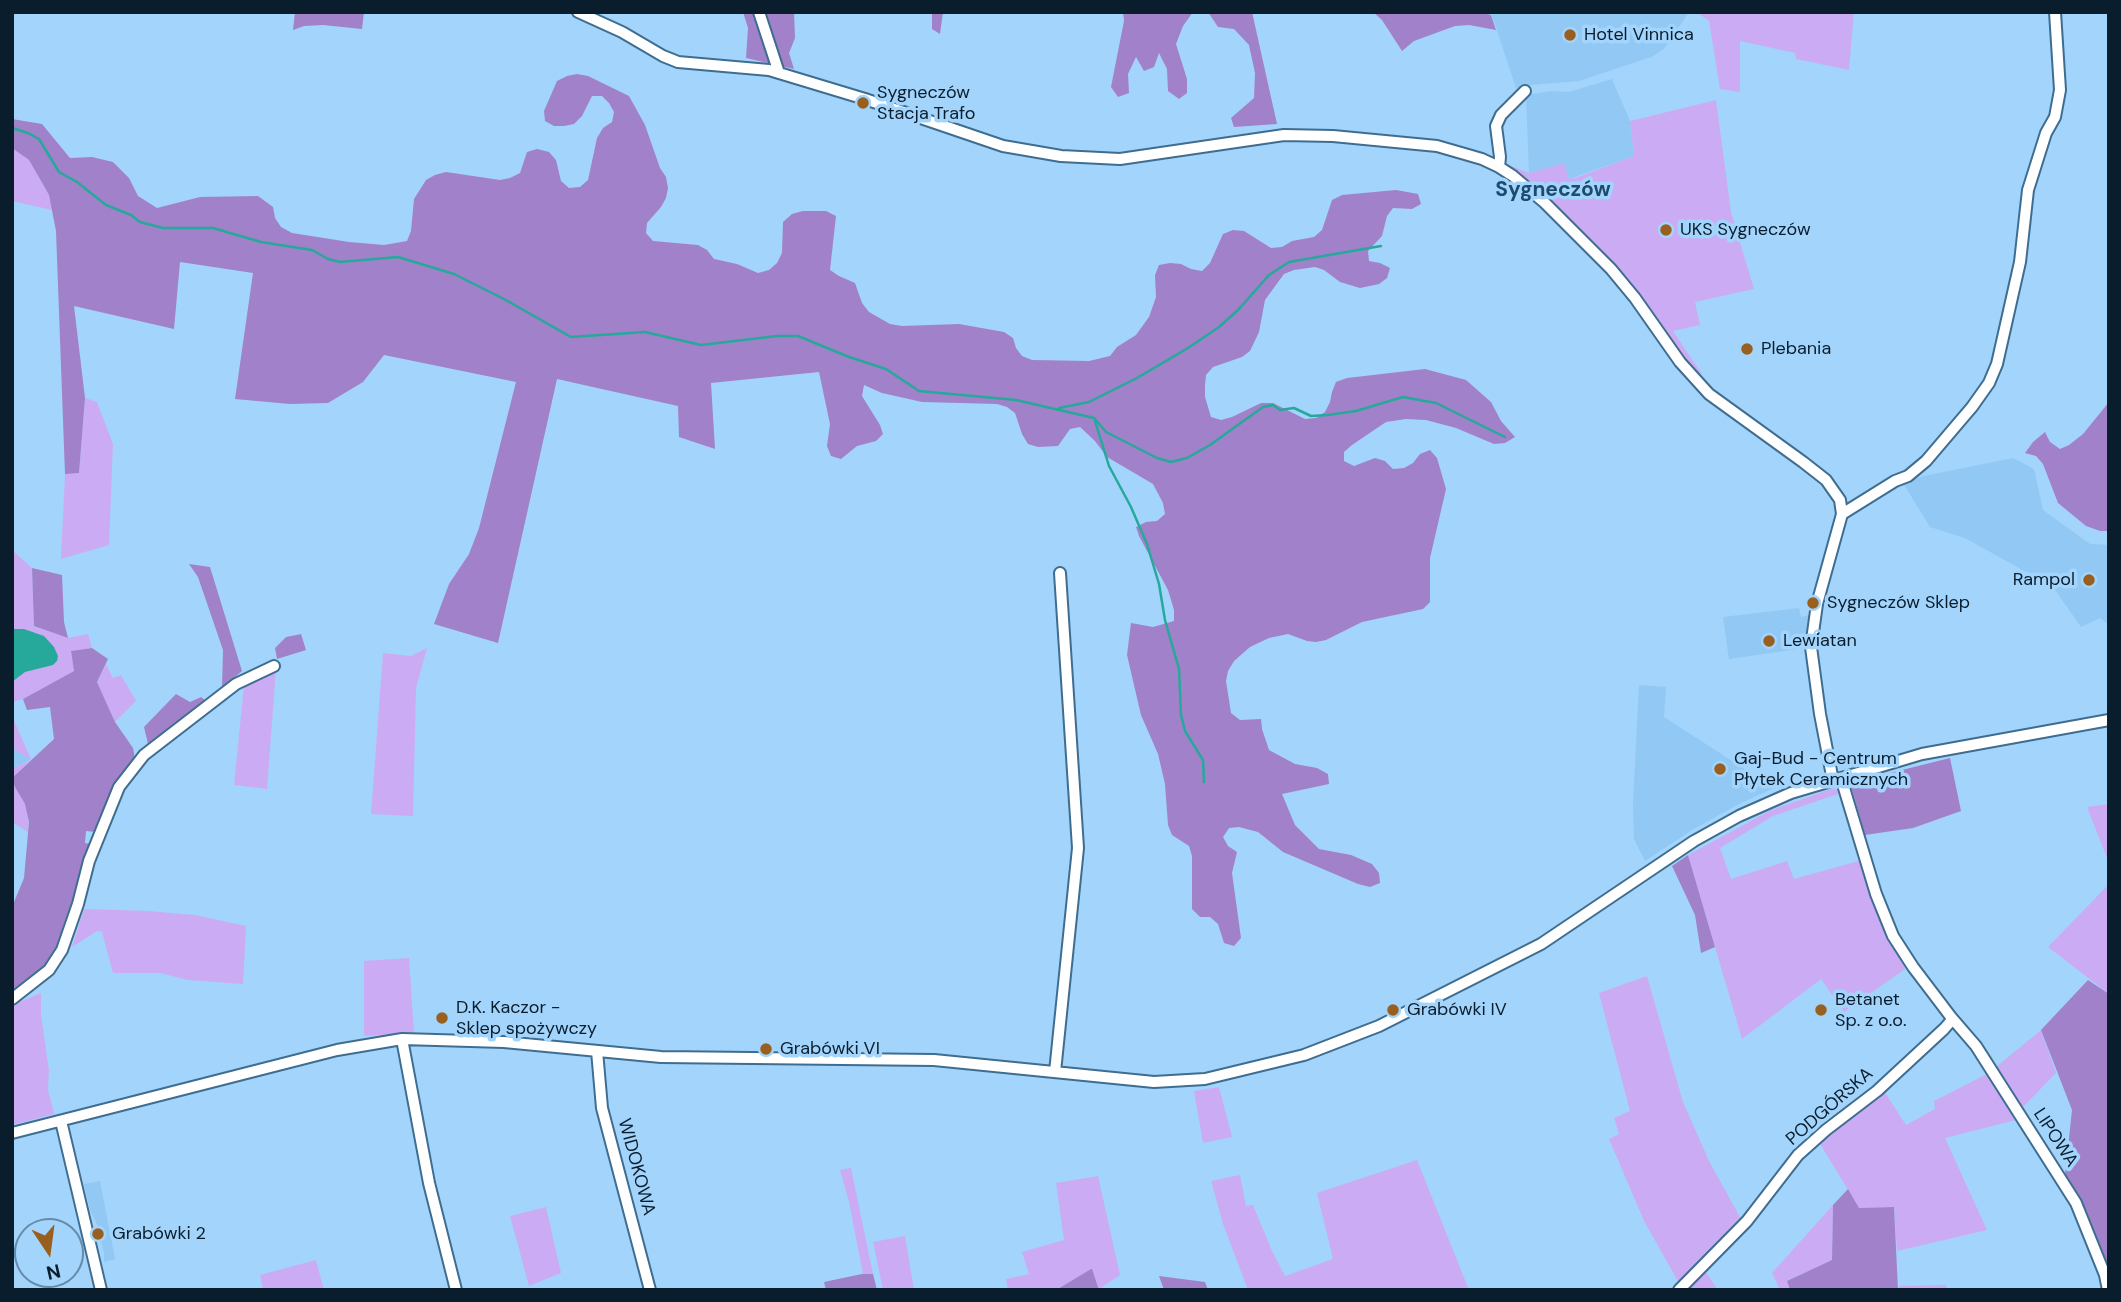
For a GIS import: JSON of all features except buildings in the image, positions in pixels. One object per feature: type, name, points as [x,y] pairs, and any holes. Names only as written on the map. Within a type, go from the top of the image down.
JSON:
[{"type":"street","points":[[578,12],[678,62],[740,66],[779,74],[866,99],[1003,146],[1061,156],[1120,159],[1284,135],[1437,146],[1499,167],[1545,203],[1611,269],[1680,362],[1709,394],[1826,480],[1840,500],[1842,514],[1908,476],[1926,461],[1989,383],[1997,364],[2020,262],[2028,190],[2046,133],[2054,117],[2060,90],[2055,12]]},
{"type":"street","points":[[760,12],[779,74]]},
{"type":"street","points":[[1499,167],[1496,126],[1501,116],[1525,92]]},
{"type":"street","name":"LIPOWA","points":[[1842,514],[1817,604],[1811,647],[1820,714],[1837,779],[1876,894],[1893,936],[1913,967],[1976,1046],[2076,1203],[2105,1275],[2108,1290]]},
{"type":"street","points":[[1055,1072],[1078,848],[1060,573]]},
{"type":"street","points":[[12,999],[49,970],[62,950],[89,861],[118,787],[144,755],[236,684],[274,666]]},
{"type":"street","points":[[12,1133],[337,1050],[402,1039],[504,1042],[685,1058],[934,1060],[1154,1082],[1200,1080],[1289,1060],[1340,1042],[1397,1017],[1541,944],[1716,828],[1791,793],[1933,752],[2109,720]]},
{"type":"street","name":"PODGÓRSKA","points":[[1679,1290],[1747,1221],[1798,1155],[1877,1091],[1944,1029],[1951,1017]]},
{"type":"street","points":[[402,1039],[429,1183],[456,1290]]},
{"type":"street","name":"WIDOKOWA","points":[[597,1051],[602,1108],[650,1290]]},
{"type":"street","points":[[61,1121],[101,1290]]},
{"type":"shaded area","points":[[295,12],[364,12],[362,29],[323,25],[304,26],[293,30]]},
{"type":"shaded area","points":[[743,12],[794,12],[795,38],[789,53],[794,69],[746,58],[748,28]]},
{"type":"shaded area","points":[[932,12],[943,12],[940,34],[932,29]]},
{"type":"shaded area","points":[[1123,12],[1193,12],[1183,26],[1176,44],[1187,79],[1187,93],[1179,99],[1168,91],[1167,69],[1159,53],[1154,67],[1144,71],[1136,57],[1128,74],[1129,93],[1118,97],[1111,87],[1124,21]]},
{"type":"shaded area","points":[[1208,12],[1252,12],[1277,124],[1234,127],[1231,118],[1254,98],[1255,73],[1249,45],[1234,29],[1218,27]]},
{"type":"shaded area","points":[[1373,12],[1482,12],[1491,15],[1496,30],[1469,25],[1455,26],[1414,41],[1402,51],[1382,20]]},
{"type":"shaded area","points":[[1491,12],[1689,12],[1664,49],[1651,57],[1579,81],[1516,88]]},
{"type":"shaded area","points":[[1854,12],[1849,70],[1796,59],[1795,53],[1740,41],[1740,92],[1720,89],[1709,21],[1698,13]]},
{"type":"shaded area","points":[[577,74],[588,76],[629,96],[645,125],[668,188],[661,207],[647,223],[646,233],[653,241],[698,245],[707,250],[714,259],[737,264],[758,273],[769,270],[777,263],[782,253],[783,222],[792,214],[803,211],[826,211],[836,216],[830,270],[855,283],[862,303],[869,312],[890,324],[902,326],[959,324],[1004,332],[1013,338],[1022,356],[1032,360],[1089,361],[1110,356],[1117,347],[1136,335],[1149,317],[1156,297],[1155,275],[1159,265],[1181,264],[1202,271],[1210,263],[1223,234],[1233,230],[1244,231],[1271,248],[1282,247],[1292,241],[1314,237],[1322,230],[1332,200],[1342,195],[1396,190],[1418,194],[1421,204],[1412,209],[1393,208],[1387,216],[1382,236],[1368,251],[1369,261],[1390,268],[1387,278],[1379,284],[1360,288],[1340,282],[1315,267],[1284,274],[1265,300],[1259,332],[1250,351],[1242,357],[1213,367],[1206,375],[1205,385],[1205,397],[1211,417],[1221,420],[1261,403],[1273,403],[1305,419],[1316,418],[1325,412],[1336,382],[1347,378],[1425,369],[1466,380],[1491,402],[1501,421],[1515,437],[1505,443],[1494,444],[1456,428],[1426,420],[1406,419],[1386,422],[1352,445],[1344,452],[1344,461],[1354,466],[1375,458],[1385,461],[1393,469],[1404,468],[1413,463],[1420,454],[1430,450],[1437,458],[1446,489],[1430,558],[1430,602],[1423,609],[1362,622],[1326,640],[1307,641],[1288,634],[1269,638],[1250,647],[1234,661],[1228,671],[1226,681],[1231,713],[1240,720],[1261,719],[1269,750],[1295,764],[1317,768],[1328,774],[1329,784],[1282,794],[1295,825],[1319,849],[1351,855],[1372,864],[1379,873],[1380,883],[1370,887],[1358,884],[1283,852],[1258,832],[1239,827],[1229,828],[1223,837],[1228,846],[1237,852],[1232,873],[1241,938],[1234,946],[1224,943],[1218,924],[1210,917],[1200,917],[1192,909],[1192,856],[1189,846],[1172,835],[1168,825],[1165,784],[1158,754],[1141,715],[1127,655],[1131,623],[1153,627],[1174,621],[1168,590],[1136,527],[1157,521],[1165,514],[1163,503],[1153,484],[1107,457],[1080,427],[1070,429],[1058,446],[1038,447],[1028,444],[1015,413],[1007,407],[997,404],[922,402],[882,393],[864,385],[862,396],[883,434],[876,441],[857,446],[841,459],[831,456],[827,446],[830,424],[819,372],[711,383],[715,449],[679,437],[678,406],[557,379],[498,643],[434,624],[449,584],[469,554],[479,528],[516,382],[384,355],[363,382],[328,403],[290,404],[235,399],[253,273],[180,262],[174,329],[74,306],[85,398],[79,473],[65,474],[56,231],[49,195],[29,160],[12,148],[12,119],[42,124],[70,158],[92,157],[113,162],[129,178],[138,196],[157,208],[200,197],[258,196],[273,207],[275,218],[281,227],[292,233],[384,245],[407,241],[411,231],[414,199],[426,180],[435,175],[446,172],[500,180],[510,178],[520,173],[527,152],[537,149],[549,152],[556,160],[561,181],[569,188],[580,187],[588,180],[597,138],[603,128],[612,122],[614,112],[609,103],[602,96],[592,96],[582,116],[574,124],[554,126],[545,121],[544,111],[557,81]]},
{"type":"shaded area","points":[[1612,79],[1630,121],[1634,156],[1569,179],[1563,164],[1529,173],[1526,95],[1552,91],[1569,92]]},
{"type":"shaded area","name":"UKS Sygneczów","points":[[1716,100],[1731,212],[1754,289],[1695,302],[1700,325],[1673,331],[1702,374],[1699,374],[1687,362],[1640,293],[1550,201],[1506,164],[1529,173],[1564,163],[1569,179],[1575,178],[1634,156],[1630,121]]},
{"type":"shaded area","points":[[12,148],[29,160],[49,195],[52,210],[12,201]]},
{"type":"shaded area","points":[[85,398],[97,402],[113,444],[109,545],[61,559],[65,474],[79,473]]},
{"type":"shaded area","points":[[2109,402],[2109,531],[2100,531],[2086,526],[2058,503],[2043,464],[2036,456],[2025,453],[2045,432],[2050,442],[2060,449],[2069,445],[2083,434]]},
{"type":"shaded area","points":[[2013,458],[2034,469],[2043,510],[2090,544],[2109,545],[2109,625],[2100,618],[2081,627],[2053,587],[1965,538],[1930,527],[1903,483],[1924,476]]},
{"type":"shaded area","points":[[12,550],[32,568],[34,626],[68,638],[88,634],[92,648],[71,651],[74,671],[23,699],[12,702]]},
{"type":"shaded area","points":[[189,564],[210,567],[242,671],[222,688],[223,650],[198,577]]},
{"type":"shaded area","points":[[32,568],[62,575],[64,622],[68,638],[34,626]]},
{"type":"shaded area","points":[[1799,608],[1801,617],[1809,615],[1805,648],[1729,659],[1723,617]]},
{"type":"shaded area","points":[[12,629],[24,629],[44,636],[54,647],[57,661],[53,665],[25,672],[12,682]]},
{"type":"shaded area","points":[[301,634],[306,650],[277,659],[275,648],[286,637]]},
{"type":"shaded area","points":[[92,648],[108,659],[97,682],[115,722],[133,748],[135,759],[96,832],[86,831],[85,843],[90,844],[74,909],[48,968],[12,995],[12,907],[24,878],[29,822],[25,804],[12,778],[54,739],[50,707],[27,710],[23,699],[74,671],[71,651]]},
{"type":"shaded area","points":[[427,648],[416,688],[413,816],[371,814],[383,653],[411,656]]},
{"type":"shaded area","points":[[106,664],[113,678],[121,675],[136,701],[115,722],[97,682]]},
{"type":"shaded area","points":[[276,669],[267,789],[234,785],[244,685]]},
{"type":"shaded area","points":[[1639,685],[1666,687],[1664,717],[1774,788],[1692,830],[1645,861],[1634,839],[1633,803]]},
{"type":"shaded area","points":[[176,694],[190,702],[201,697],[206,701],[149,748],[144,727]]},
{"type":"shaded area","points":[[12,716],[31,759],[12,749]]},
{"type":"shaded area","points":[[12,749],[31,759],[12,769]]},
{"type":"shaded area","points":[[1950,758],[1961,811],[1913,828],[1865,835],[1850,783]]},
{"type":"shaded area","points":[[31,759],[12,778],[12,769]]},
{"type":"shaded area","points":[[12,779],[29,812],[28,832],[12,822]]},
{"type":"shaded area","points":[[1834,788],[1841,793],[1773,816],[1720,848],[1731,879],[1787,861],[1794,879],[1862,860],[1905,969],[1844,1012],[1821,979],[1742,1039],[1688,855],[1771,810]]},
{"type":"shaded area","points":[[2109,804],[2109,863],[2087,807]]},
{"type":"shaded area","points":[[1688,855],[1715,947],[1701,953],[1695,915],[1672,866]]},
{"type":"shaded area","points":[[2109,884],[2109,994],[2048,947]]},
{"type":"shaded area","points":[[84,909],[195,915],[246,926],[243,984],[188,980],[160,973],[113,973],[102,932],[97,931],[72,947]]},
{"type":"shaded area","points":[[409,958],[414,1033],[364,1036],[364,961]]},
{"type":"shaded area","points":[[1647,976],[1683,1102],[1709,1161],[1741,1219],[1679,1283],[1644,1221],[1609,1139],[1619,1134],[1614,1118],[1630,1111],[1599,993]]},
{"type":"shaded area","points":[[2088,980],[2109,994],[2109,1274],[2080,1203],[2065,1175],[2072,1110],[2041,1030]]},
{"type":"shaded area","points":[[41,993],[41,1015],[49,1070],[48,1090],[54,1114],[12,1125],[12,1005]]},
{"type":"shaded area","points":[[2041,1030],[2056,1073],[2022,1108],[2006,1087],[1996,1067]]},
{"type":"shaded area","points":[[1987,1074],[2016,1120],[1945,1138],[1987,1230],[1897,1251],[1894,1207],[1859,1208],[1819,1142],[1884,1091],[1906,1125],[1935,1109],[1934,1101]]},
{"type":"shaded area","points":[[1219,1087],[1232,1137],[1203,1143],[1194,1091]]},
{"type":"shaded area","points":[[1417,1160],[1469,1290],[1248,1290],[1223,1224],[1211,1181],[1240,1175],[1246,1206],[1253,1205],[1285,1276],[1333,1259],[1317,1193]]},
{"type":"shaded area","points":[[851,1168],[873,1274],[863,1274],[840,1170]]},
{"type":"shaded area","points":[[1098,1176],[1120,1275],[1099,1289],[1091,1269],[1056,1290],[1008,1290],[1006,1279],[1029,1274],[1022,1252],[1064,1240],[1056,1183]]},
{"type":"shaded area","points":[[100,1181],[115,1259],[104,1262],[97,1224],[90,1210],[84,1184]]},
{"type":"shaded area","points":[[1848,1189],[1859,1208],[1894,1207],[1898,1290],[1790,1290],[1787,1281],[1832,1260],[1833,1205]]},
{"type":"shaded area","points":[[1833,1205],[1832,1260],[1787,1281],[1790,1290],[1780,1290],[1772,1273]]},
{"type":"shaded area","points":[[546,1207],[561,1273],[529,1286],[510,1216]]},
{"type":"shaded area","points":[[905,1236],[914,1290],[883,1290],[873,1242]]},
{"type":"shaded area","points":[[316,1260],[324,1290],[263,1290],[260,1275]]},
{"type":"shaded area","points":[[1091,1269],[1099,1290],[1056,1290]]},
{"type":"shaded area","points":[[1705,1271],[1718,1290],[1688,1290]]},
{"type":"shaded area","points":[[873,1274],[877,1290],[826,1290],[824,1282]]},
{"type":"shaded area","points":[[1159,1276],[1205,1282],[1208,1290],[1164,1290]]},
{"type":"shaded area","points":[[1946,1285],[1947,1290],[1898,1290],[1899,1286]]},
{"type":"waterway","points":[[12,128],[39,139],[59,172],[77,182],[106,205],[131,215],[140,222],[163,228],[213,228],[261,242],[312,250],[340,262],[398,257],[454,274],[571,337],[645,332],[701,345],[798,336],[886,369],[919,391],[1016,400],[1094,418],[1106,432],[1157,458],[1171,462],[1187,458],[1263,407],[1273,405],[1280,410],[1294,408],[1311,416],[1328,415],[1356,411],[1403,397],[1436,403],[1505,437]]},
{"type":"waterway","points":[[1059,408],[1089,402],[1188,348],[1219,327],[1269,275],[1289,262],[1381,246]]},
{"type":"waterway","points":[[1095,421],[1109,466],[1147,544],[1179,669],[1181,715],[1185,731],[1203,760],[1204,782]]},
{"type":"place","name":"Hotel Vinnica","points":[[1570,35]]},
{"type":"place","name":"Sygneczów Stacja Trafo","points":[[863,103]]},
{"type":"place","name":"UKS Sygneczów","points":[[1666,230]]},
{"type":"place","name":"Plebania","points":[[1747,349]]},
{"type":"place","name":"Rampol","points":[[2089,580]]},
{"type":"place","name":"Sygneczów Sklep","points":[[1813,603]]},
{"type":"place","name":"Lewiatan","points":[[1769,641]]},
{"type":"place","name":"Gaj-Bud - Centrum Płytek Ceramicznych","points":[[1720,769]]},
{"type":"place","name":"Grabówki IV","points":[[1393,1010]]},
{"type":"place","name":"Betanet Sp. z o.o.","points":[[1821,1010]]},
{"type":"place","name":"D.K. Kaczor - Sklep spożywczy","points":[[442,1018]]},
{"type":"place","name":"Grabówki VI","points":[[766,1049]]},
{"type":"place","name":"Grabówki 2","points":[[98,1234]]},
{"type":"district","name":"Sygneczów","points":[[1553,190]]}]
